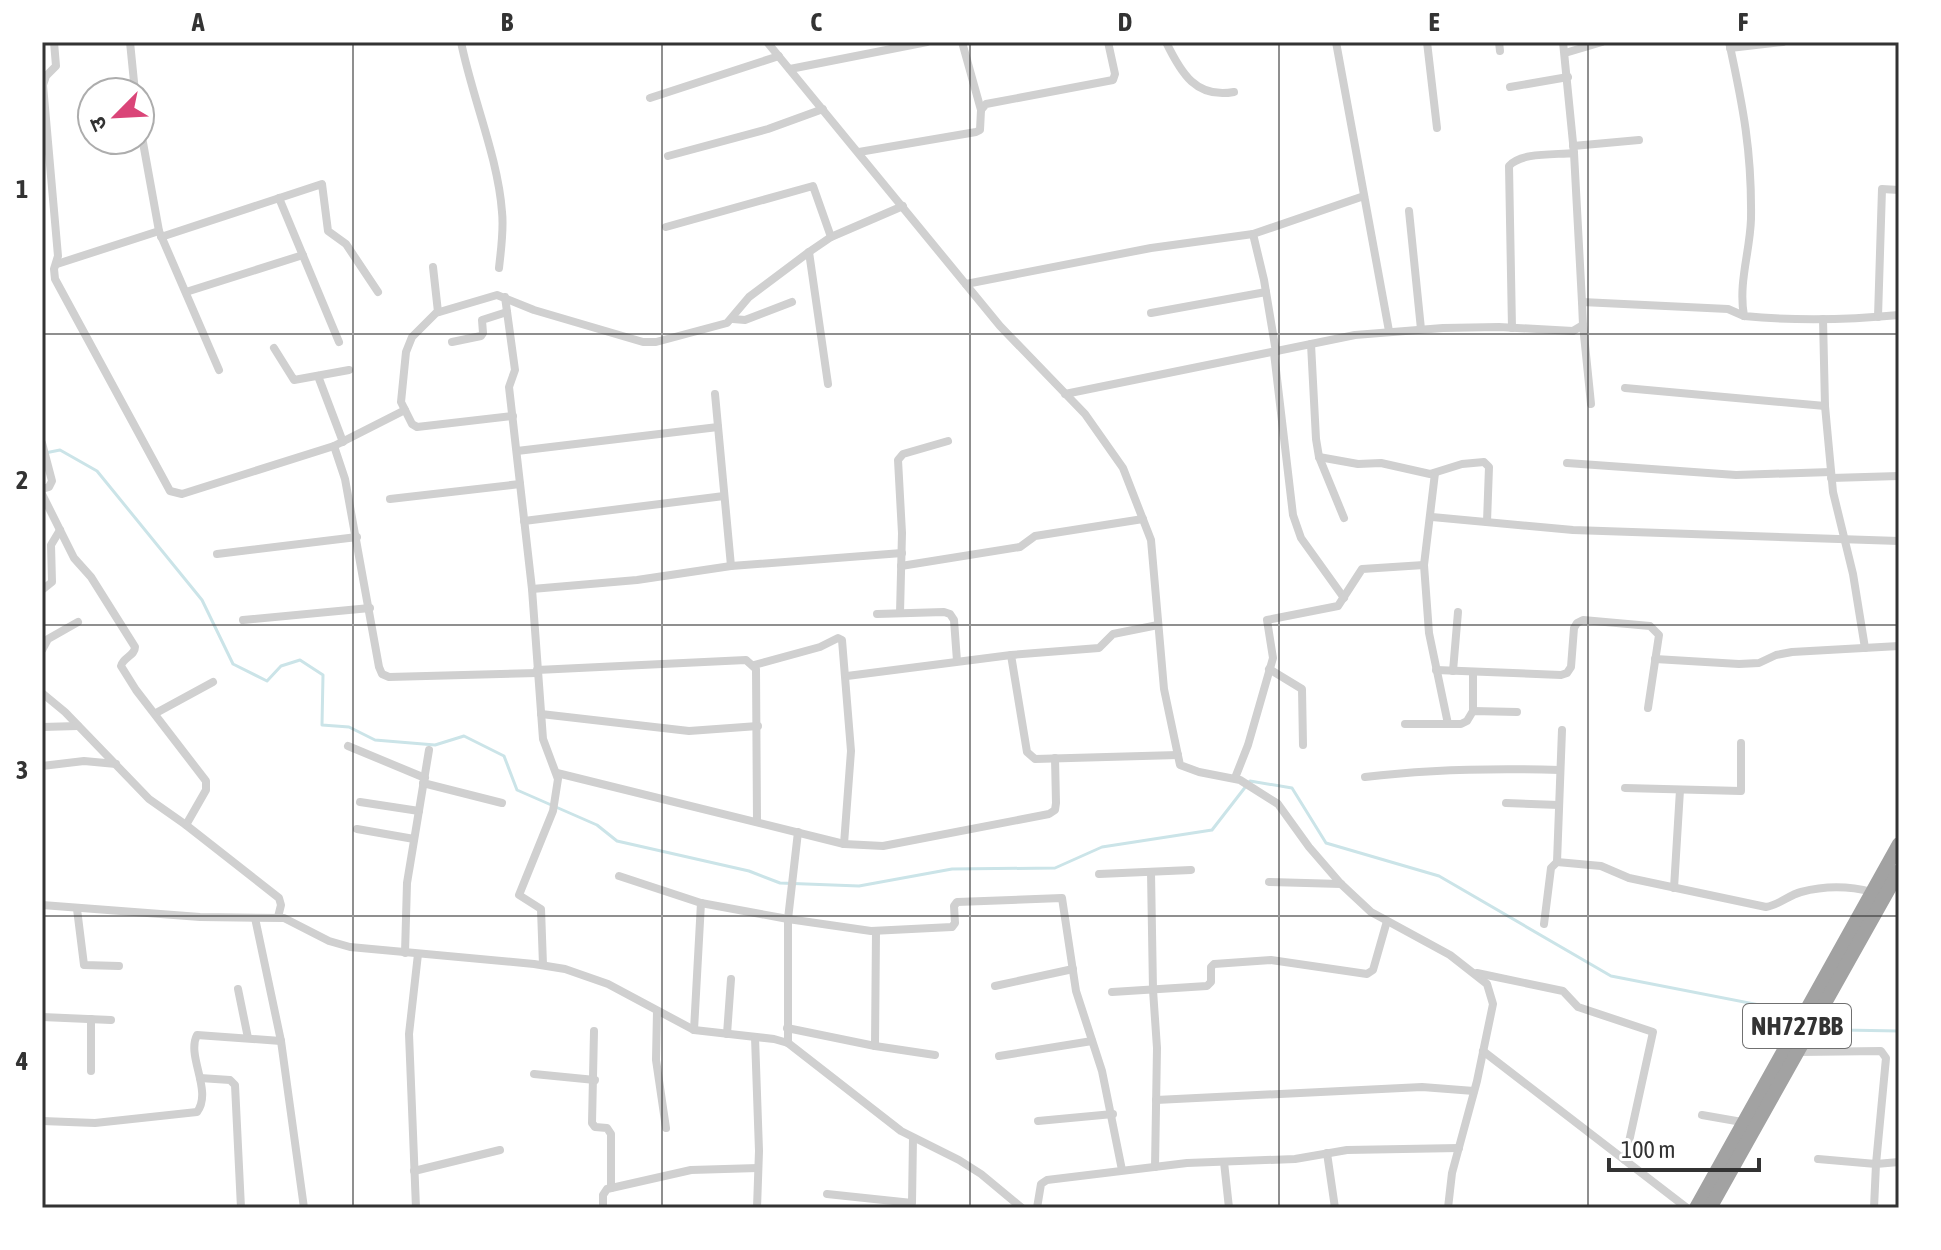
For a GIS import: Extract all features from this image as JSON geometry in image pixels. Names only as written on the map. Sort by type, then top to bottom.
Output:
[{"type":"highway","name":"NH727BB","points":[[1696,1208],[1742,1122],[1799,1052],[1894,876],[1899,844]]},
{"type":"highway","name":"NH727BB","points":[[1710,1208],[1872,892],[1894,876]]},
{"type":"street","points":[[54,42],[56,66],[44,80],[44,123],[57,264],[55,279],[170,491],[182,494],[338,444],[405,410]]},
{"type":"street","points":[[130,42],[133,76]]},
{"type":"street","points":[[461,42],[500,195],[502,233],[499,268]]},
{"type":"street","points":[[767,42],[1000,326],[1085,414],[1123,468],[1151,540],[1164,689],[1180,765],[1237,779],[1278,804],[1309,847],[1371,912],[1450,955],[1487,984],[1493,1004],[1452,1173],[1448,1208]]},
{"type":"street","points":[[790,69],[927,42]]},
{"type":"street","points":[[859,152],[980,130],[981,110],[962,42]]},
{"type":"street","points":[[981,110],[992,102],[1113,80],[1115,74],[1108,42]]},
{"type":"street","points":[[1166,42],[1177,65],[1198,87],[1216,95],[1234,92]]},
{"type":"street","points":[[1336,42],[1389,331]]},
{"type":"street","points":[[1427,42],[1437,128]]},
{"type":"street","points":[[1563,42],[1591,404]]},
{"type":"street","points":[[1565,53],[1602,42]]},
{"type":"street","points":[[1744,316],[1741,298],[1751,223],[1751,165],[1746,117],[1730,45],[1783,42]]},
{"type":"street","points":[[650,98],[779,56]]},
{"type":"street","points":[[1510,87],[1568,77]]},
{"type":"street","points":[[668,156],[768,129],[823,109]]},
{"type":"street","points":[[1512,328],[1509,166],[1512,161],[1639,140]]},
{"type":"street","points":[[146,156],[160,234],[219,370]]},
{"type":"street","points":[[57,264],[322,184],[328,231],[346,244],[378,292]]},
{"type":"street","points":[[666,227],[813,186],[831,237]]},
{"type":"street","points":[[1878,317],[1882,189],[1899,190]]},
{"type":"street","points":[[966,284],[1151,248],[1253,234],[1364,196]]},
{"type":"street","points":[[279,198],[339,342]]},
{"type":"street","points":[[513,416],[417,427],[412,424],[401,398],[407,346],[430,317],[493,296],[505,297],[534,310],[643,342],[656,342],[727,323],[749,297],[831,237],[903,206]]},
{"type":"street","points":[[1409,211],[1421,329]]},
{"type":"street","points":[[1253,234],[1275,352],[1293,515],[1301,538],[1344,598]]},
{"type":"street","points":[[809,252],[828,384]]},
{"type":"street","points":[[186,292],[303,255]]},
{"type":"street","points":[[433,267],[438,312]]},
{"type":"street","points":[[1151,313],[1266,292]]},
{"type":"street","points":[[505,297],[515,370],[509,387],[532,589],[543,739],[557,773],[553,811],[519,895],[541,909],[543,965]]},
{"type":"street","points":[[733,319],[745,320],[792,302]]},
{"type":"street","points":[[1582,302],[1728,309],[1744,316],[1823,319],[1899,315]]},
{"type":"street","points":[[452,342],[481,336],[482,320],[507,312]]},
{"type":"street","points":[[1823,319],[1825,406],[1834,505],[1853,574],[1865,648]]},
{"type":"street","points":[[1065,394],[1355,335],[1421,329],[1573,331],[1583,325]]},
{"type":"street","points":[[1311,344],[1319,457],[1344,518]]},
{"type":"street","points":[[274,348],[294,380],[349,370]]},
{"type":"street","points":[[318,376],[338,444],[379,667],[385,676],[537,672],[746,660],[754,665],[841,638],[847,676],[851,751],[844,844]]},
{"type":"street","points":[[1625,388],[1825,406]]},
{"type":"street","points":[[715,394],[731,566]]},
{"type":"street","points":[[517,451],[718,427]]},
{"type":"street","points":[[900,613],[900,456],[948,441]]},
{"type":"street","points":[[42,443],[52,481],[42,492],[74,558],[91,577],[135,647],[121,666],[207,786],[186,825]]},
{"type":"street","points":[[1319,457],[1353,463],[1381,463],[1424,474],[1462,464],[1487,464],[1487,522]]},
{"type":"street","points":[[1567,463],[1736,475],[1899,476]]},
{"type":"street","points":[[1435,473],[1424,565],[1429,633],[1448,724]]},
{"type":"street","points":[[390,499],[520,484]]},
{"type":"street","points":[[524,521],[724,496]]},
{"type":"street","points":[[1432,517],[1573,530],[1899,541]]},
{"type":"street","points":[[901,566],[1020,547],[1035,536],[1143,519]]},
{"type":"street","points":[[42,590],[52,582],[51,545],[60,530]]},
{"type":"street","points":[[217,554],[357,537]]},
{"type":"street","points":[[532,589],[637,580],[731,566],[902,553]]},
{"type":"street","points":[[1237,779],[1273,654],[1267,620],[1338,606],[1362,569],[1424,565]]},
{"type":"street","points":[[243,620],[370,608]]},
{"type":"street","points":[[1453,671],[1458,612]]},
{"type":"street","points":[[877,614],[950,614],[954,620],[957,661]]},
{"type":"street","points":[[1436,670],[1567,673],[1571,667],[1577,623],[1583,620],[1650,626],[1659,635],[1648,708]]},
{"type":"street","points":[[42,650],[48,639],[78,622]]},
{"type":"street","points":[[847,676],[1011,655],[1099,648],[1113,634],[1158,625]]},
{"type":"street","points":[[1655,659],[1759,663],[1792,652],[1899,646]]},
{"type":"street","points":[[1011,655],[1027,752],[1035,759],[1178,755]]},
{"type":"street","points":[[754,665],[758,726],[757,822]]},
{"type":"street","points":[[1269,669],[1302,689],[1303,745]]},
{"type":"street","points":[[1405,724],[1464,724],[1473,711],[1473,672]]},
{"type":"street","points":[[156,713],[213,682]]},
{"type":"street","points":[[42,693],[149,799],[279,898],[278,917]]},
{"type":"street","points":[[1473,711],[1517,712]]},
{"type":"street","points":[[541,714],[689,731],[758,726]]},
{"type":"street","points":[[42,727],[78,726]]},
{"type":"street","points":[[1544,924],[1551,868],[1557,862],[1562,730]]},
{"type":"street","points":[[1625,788],[1741,791],[1741,743]]},
{"type":"street","points":[[348,746],[424,780],[502,803]]},
{"type":"street","points":[[405,953],[407,883],[429,750]]},
{"type":"street","points":[[557,773],[844,844],[883,846],[1049,814],[1055,810],[1056,803],[1055,758]]},
{"type":"street","points":[[42,766],[90,761],[116,764]]},
{"type":"street","points":[[1365,777],[1430,770],[1560,770]]},
{"type":"street","points":[[1674,888],[1680,790]]},
{"type":"street","points":[[360,802],[419,811]]},
{"type":"street","points":[[1506,803],[1559,805]]},
{"type":"street","points":[[357,829],[414,839]]},
{"type":"street","points":[[788,1043],[788,919],[798,832]]},
{"type":"street","points":[[1557,862],[1601,866],[1629,878],[1766,907],[1802,892],[1850,887],[1872,892]]},
{"type":"street","points":[[1099,874],[1191,870]]},
{"type":"street","points":[[1151,872],[1157,1048],[1155,1167]]},
{"type":"street","points":[[619,876],[701,903],[876,931],[952,927],[957,902],[1059,897],[1064,900],[1082,1012],[1113,1114],[1122,1170]]},
{"type":"street","points":[[1269,882],[1341,884]]},
{"type":"street","points":[[694,1030],[701,903]]},
{"type":"street","points":[[42,905],[278,917],[291,920],[339,944],[543,965],[599,980],[694,1030],[788,1043],[913,1138],[981,1174],[1022,1208]]},
{"type":"street","points":[[77,909],[84,965],[119,966]]},
{"type":"street","points":[[255,918],[281,1041],[304,1208]]},
{"type":"street","points":[[1112,992],[1207,986],[1211,982],[1211,967],[1214,964],[1253,961],[1271,960],[1367,974],[1373,970],[1387,921]]},
{"type":"street","points":[[875,1046],[876,931]]},
{"type":"street","points":[[416,1208],[409,1034],[418,954]]},
{"type":"street","points":[[995,986],[1073,969]]},
{"type":"street","points":[[1472,972],[1563,991],[1578,1007],[1653,1032],[1625,1160]]},
{"type":"street","points":[[727,1034],[731,979]]},
{"type":"street","points":[[238,989],[248,1038]]},
{"type":"street","points":[[657,1011],[656,1060],[666,1128]]},
{"type":"street","points":[[42,1017],[111,1020]]},
{"type":"street","points":[[91,1019],[91,1071]]},
{"type":"street","points":[[787,1028],[935,1055]]},
{"type":"street","points":[[594,1031],[592,1123],[595,1127],[607,1128],[611,1134],[611,1188]]},
{"type":"street","points":[[42,1121],[95,1123],[197,1112],[201,1106],[194,1041],[197,1035],[281,1041]]},
{"type":"street","points":[[755,1037],[757,1208]]},
{"type":"street","points":[[999,1056],[1092,1041]]},
{"type":"street","points":[[1483,1051],[1687,1208]]},
{"type":"street","points":[[1799,1052],[1881,1051],[1885,1054],[1874,1208]]},
{"type":"street","points":[[534,1074],[595,1080]]},
{"type":"street","points":[[200,1078],[230,1080],[235,1085],[241,1208]]},
{"type":"street","points":[[1156,1100],[1422,1087],[1474,1091]]},
{"type":"street","points":[[1038,1121],[1113,1114]]},
{"type":"street","points":[[1702,1115],[1742,1122]]},
{"type":"street","points":[[827,1194],[866,1203],[912,1203],[913,1138]]},
{"type":"street","points":[[1037,1208],[1043,1181],[1155,1167],[1295,1159],[1347,1150],[1459,1148]]},
{"type":"street","points":[[414,1171],[500,1150]]},
{"type":"street","points":[[1327,1153],[1335,1208]]},
{"type":"street","points":[[1818,1159],[1876,1164],[1899,1162]]},
{"type":"street","points":[[1224,1162],[1229,1208]]},
{"type":"street","points":[[603,1208],[604,1191],[611,1188],[691,1170],[758,1168]]},
{"type":"waterway","points":[[45,453],[60,450],[97,471],[202,600],[233,664],[267,681],[281,666],[300,660],[323,675],[322,725],[349,727],[375,740],[435,745],[464,736],[504,756],[517,790],[597,825],[617,841],[749,871],[780,883],[859,886],[952,869],[1055,868],[1102,847],[1212,830],[1250,781],[1292,788],[1326,843],[1439,876],[1611,976],[1799,1011]]},
{"type":"waterway","points":[[1826,1021],[1842,1030],[1899,1031]]}]
